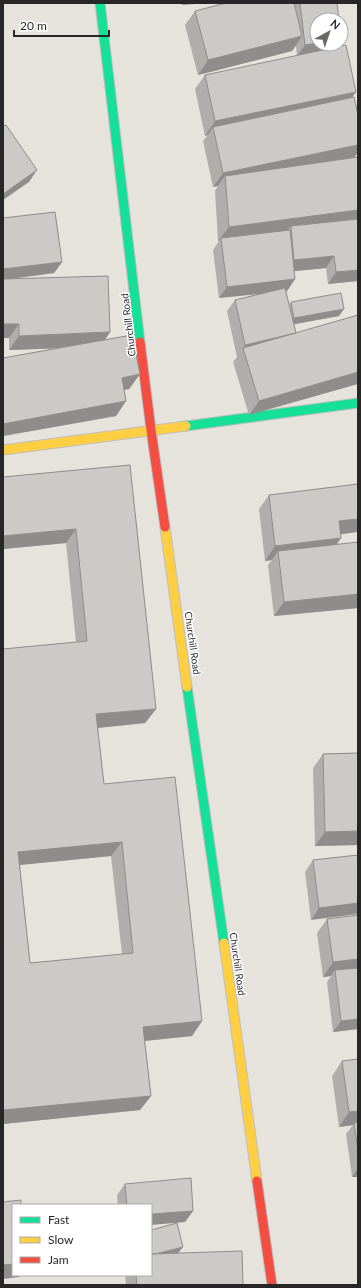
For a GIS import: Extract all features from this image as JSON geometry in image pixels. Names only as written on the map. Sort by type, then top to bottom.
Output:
[{"type":"street","name":"Churchill Road","points":[[100,3],[152,430],[272,1285]]},
{"type":"street","points":[[3,450],[358,403]]},
{"type":"building","points":[[226,3],[294,3],[302,36],[208,60],[195,11]]},
{"type":"building","points":[[300,3],[337,3],[338,12],[309,12],[309,44],[305,45]]},
{"type":"building","points":[[313,52],[347,52],[356,92],[215,121],[205,75]]},
{"type":"building","points":[[354,97],[358,115],[358,145],[223,173],[213,127]]},
{"type":"building","points":[[6,125],[37,170],[3,194],[3,126]]},
{"type":"building","points":[[358,157],[358,210],[229,227],[225,176]]},
{"type":"building","points":[[55,212],[62,262],[3,269],[3,218]]},
{"type":"building","points":[[358,219],[358,270],[336,272],[334,256],[294,260],[291,226]]},
{"type":"building","points":[[290,230],[295,279],[227,287],[221,238]]},
{"type":"building","points":[[108,276],[110,332],[19,336],[19,324],[3,324],[3,279]]},
{"type":"building","points":[[285,288],[296,333],[245,345],[235,300]]},
{"type":"building","points":[[341,293],[344,309],[294,318],[291,302]]},
{"type":"building","points":[[358,315],[358,372],[259,401],[243,348]]},
{"type":"building","points":[[132,335],[140,374],[122,378],[126,401],[3,424],[3,358]]},
{"type":"building","points":[[130,465],[156,709],[96,714],[104,784],[175,777],[202,1021],[143,1027],[151,1096],[3,1110],[3,649],[87,641],[76,529],[3,536],[3,477]],"holes":[[[122,842],[133,953],[30,963],[18,852]]]},
{"type":"building","points":[[358,484],[358,519],[339,521],[341,538],[275,546],[269,495]]},
{"type":"building","points":[[358,542],[358,594],[284,602],[278,551]]},
{"type":"building","points":[[358,753],[358,831],[325,832],[323,754]]},
{"type":"building","points":[[358,855],[358,903],[319,908],[313,860]]},
{"type":"building","points":[[358,915],[358,959],[333,962],[327,919]]},
{"type":"building","points":[[358,968],[358,1019],[341,1021],[335,970]]},
{"type":"building","points":[[358,1059],[358,1111],[349,1112],[342,1061]]},
{"type":"building","points":[[358,1122],[358,1151],[354,1123]]},
{"type":"building","points":[[191,1178],[193,1211],[152,1214],[152,1204],[127,1204],[125,1184]]},
{"type":"building","points":[[21,1200],[21,1204],[12,1204],[12,1264],[3,1265],[3,1202]]},
{"type":"building","points":[[177,1223],[183,1247],[152,1254],[152,1230]]},
{"type":"building","points":[[242,1251],[243,1285],[137,1285],[136,1276],[152,1276],[152,1254]]},
{"type":"traffic: fast","points":[[100,3],[140,342]]},
{"type":"traffic: fast","points":[[186,426],[358,403]]},
{"type":"traffic: fast","points":[[187,687],[224,943]]},
{"type":"traffic: slow","points":[[3,450],[186,426]]},
{"type":"traffic: slow","points":[[165,527],[187,687]]},
{"type":"traffic: slow","points":[[224,943],[257,1181]]},
{"type":"traffic: jam","points":[[140,342],[165,527]]},
{"type":"traffic: jam","points":[[257,1181],[272,1285]]}]
